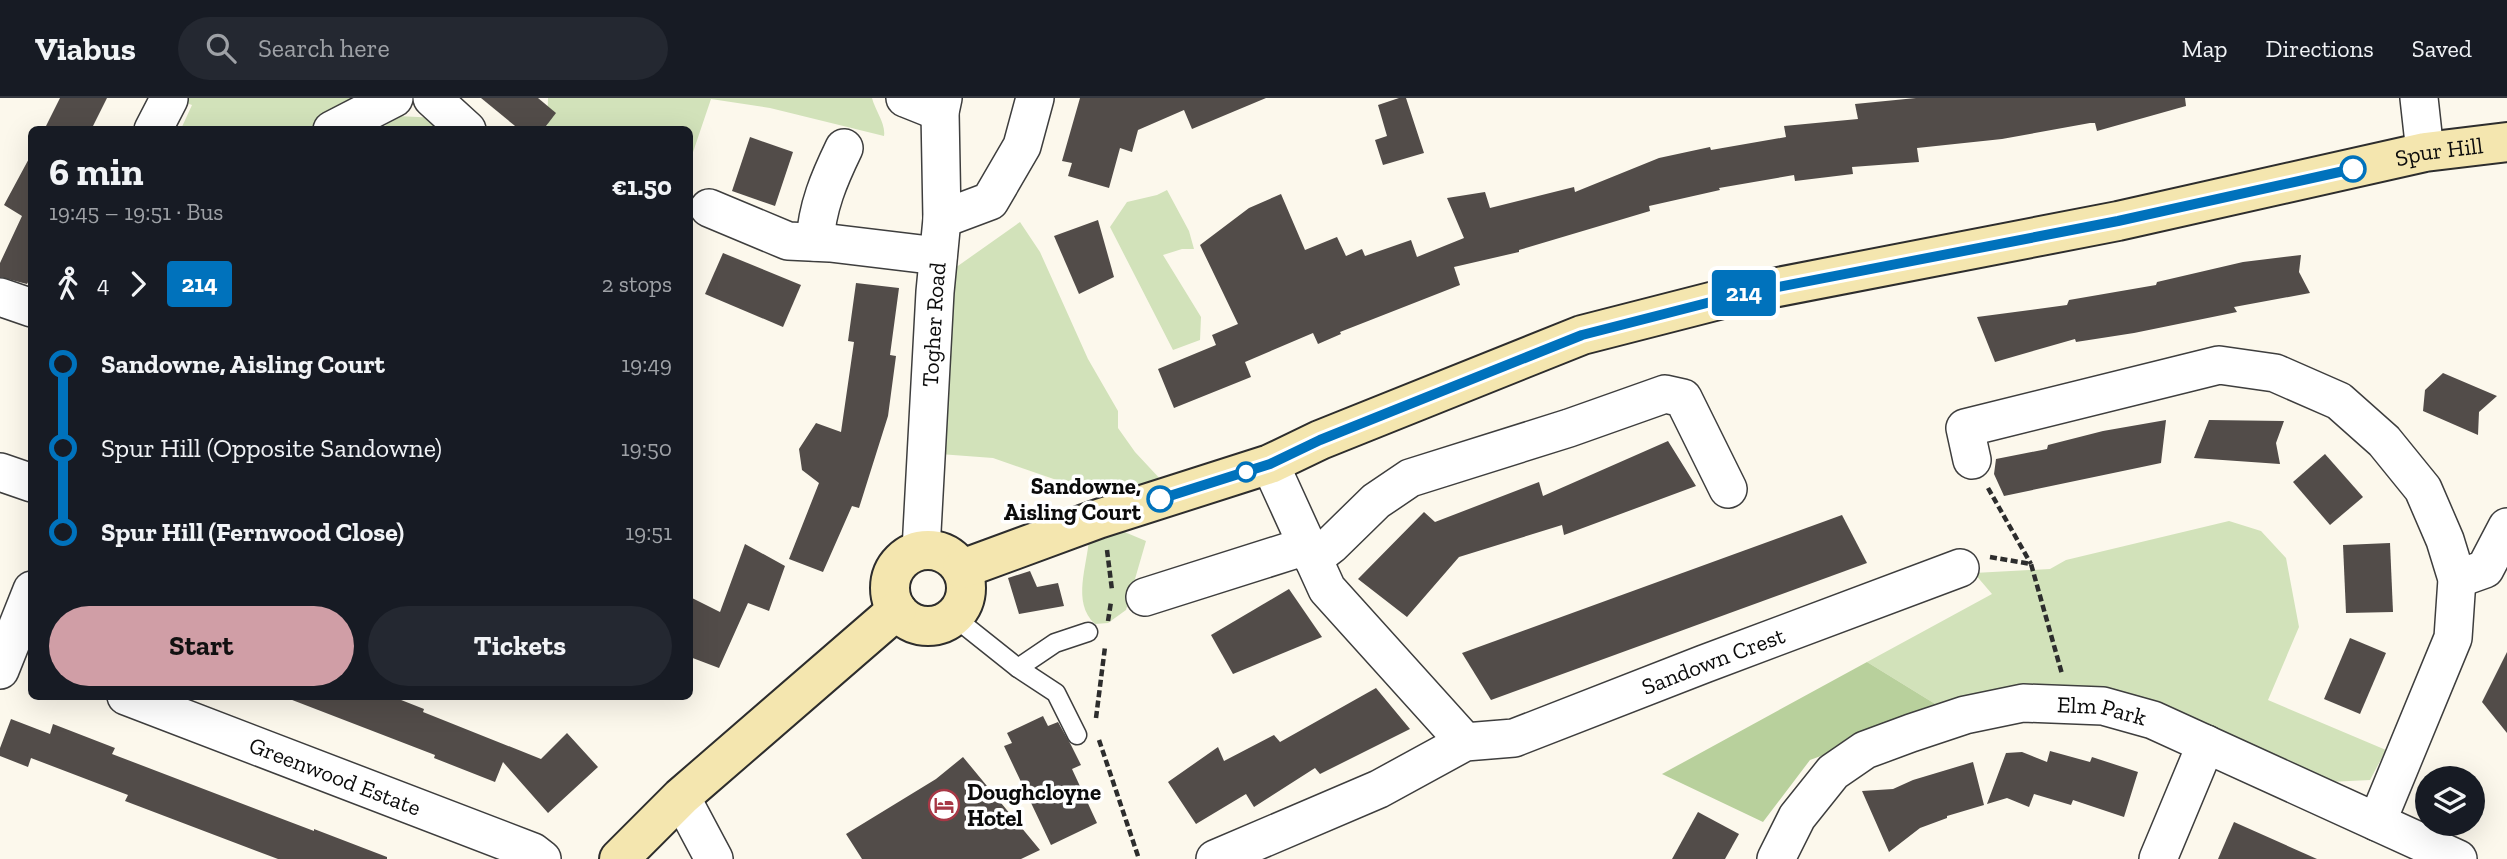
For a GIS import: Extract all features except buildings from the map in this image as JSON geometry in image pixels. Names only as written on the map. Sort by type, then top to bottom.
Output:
[{"type":"street","points":[[341,126],[394,98]]},
{"type":"street","points":[[432,98],[463,126]]},
{"type":"street","points":[[905,98],[942,105]]},
{"type":"street","points":[[942,219],[990,201],[1022,146],[1035,98]]},
{"type":"street","points":[[2419,98],[2426,152]]},
{"type":"street","points":[[155,126],[169,99]]},
{"type":"street","name":"Togher Road","points":[[922,550],[942,219],[942,105]]},
{"type":"street","name":"Spur Hill","points":[[962,569],[1098,519],[1270,464],[1320,440],[1582,335],[1742,294],[2118,221],[2426,152],[2507,142]]},
{"type":"street","points":[[815,242],[816,219],[824,191],[844,148]]},
{"type":"street","points":[[709,208],[788,241],[938,256]]},
{"type":"street","points":[[0,297],[28,308]]},
{"type":"street","points":[[1972,460],[1965,428],[2219,365],[2275,373],[2339,401],[2384,441],[2423,489],[2445,540],[2457,579],[2454,638],[2377,822]]},
{"type":"street","points":[[1145,597],[1331,545],[1376,501],[1410,478],[1569,428],[1665,394],[1684,398],[1728,489]]},
{"type":"street","points":[[1270,464],[1327,589],[1465,742]]},
{"type":"street","points":[[0,472],[28,482]]},
{"type":"street","points":[[2457,579],[2485,569],[2507,527]]},
{"type":"street","points":[[922,550],[945,553],[955,560],[962,569],[966,582],[967,595],[962,607],[954,617],[931,627],[906,619],[891,598],[890,586],[899,563],[909,554],[922,550]]},
{"type":"street","name":"Sandown Crest","points":[[1214,859],[1379,789],[1465,742],[1514,738],[1960,568]]},
{"type":"street","points":[[13,661],[28,605]]},
{"type":"street","points":[[619,859],[681,797],[897,610]]},
{"type":"street","name":"Greenwood Estate","points":[[136,700],[533,852],[542,859]]},
{"type":"street","name":"Elm Park","points":[[1776,859],[1797,817],[1833,772],[1865,750],[1977,713],[2023,703],[2103,706],[2153,719],[2458,859]]},
{"type":"street","points":[[2158,859],[2206,744]]},
{"type":"street","points":[[681,797],[714,859]]},
{"type":"lane","points":[[954,617],[1018,668],[1056,693],[1077,735]]},
{"type":"lane","points":[[1018,668],[1055,643],[1088,632]]},
{"type":"path","points":[[1972,460],[2031,565],[2071,704]]},
{"type":"path","points":[[1098,519],[1107,547],[1112,592],[1108,623]]},
{"type":"path","points":[[1960,568],[1968,553],[2031,565]]},
{"type":"path","points":[[1106,636],[1095,727],[1139,859]]},
{"type":"green space","points":[[172,98],[364,98],[318,126],[182,126],[192,105]]},
{"type":"green space","points":[[548,98],[872,98],[882,122],[884,136],[770,108],[711,99],[693,152],[693,126],[547,126]]},
{"type":"green space","points":[[397,116],[439,118],[448,126],[385,126]]},
{"type":"green space","points":[[1167,190],[1189,231],[1194,249],[1182,249],[1163,255],[1201,317],[1200,340],[1173,350],[1110,227],[1127,202]]},
{"type":"green space","points":[[1020,222],[1040,252],[1088,359],[1118,411],[1118,428],[1135,452],[1162,481],[1100,495],[993,458],[926,453],[955,268]]},
{"type":"green space","points":[[2229,521],[2261,531],[2286,558],[2299,627],[2268,700],[2386,750],[2370,780],[2329,782],[2132,694],[2039,684],[1945,710],[1867,662],[1992,594],[1974,573],[2050,569],[2066,560]]},
{"type":"green space","points":[[1115,528],[1146,541],[1126,610],[1108,623],[1095,624],[1088,615],[1082,594],[1089,537]]},
{"type":"green space","points":[[1867,662],[1945,710],[1810,760],[1763,822],[1662,774]]},
{"type":"bus line","name":"214","points":[[1160,499],[1270,464],[1320,440],[1582,335],[1742,294],[2118,221],[2353,169]]},
{"type":"place","name":"Sandowne, Aisling Court","points":[[1160,499]]},
{"type":"place","name":"Doughcloyne Hotel","points":[[944,805]]}]
